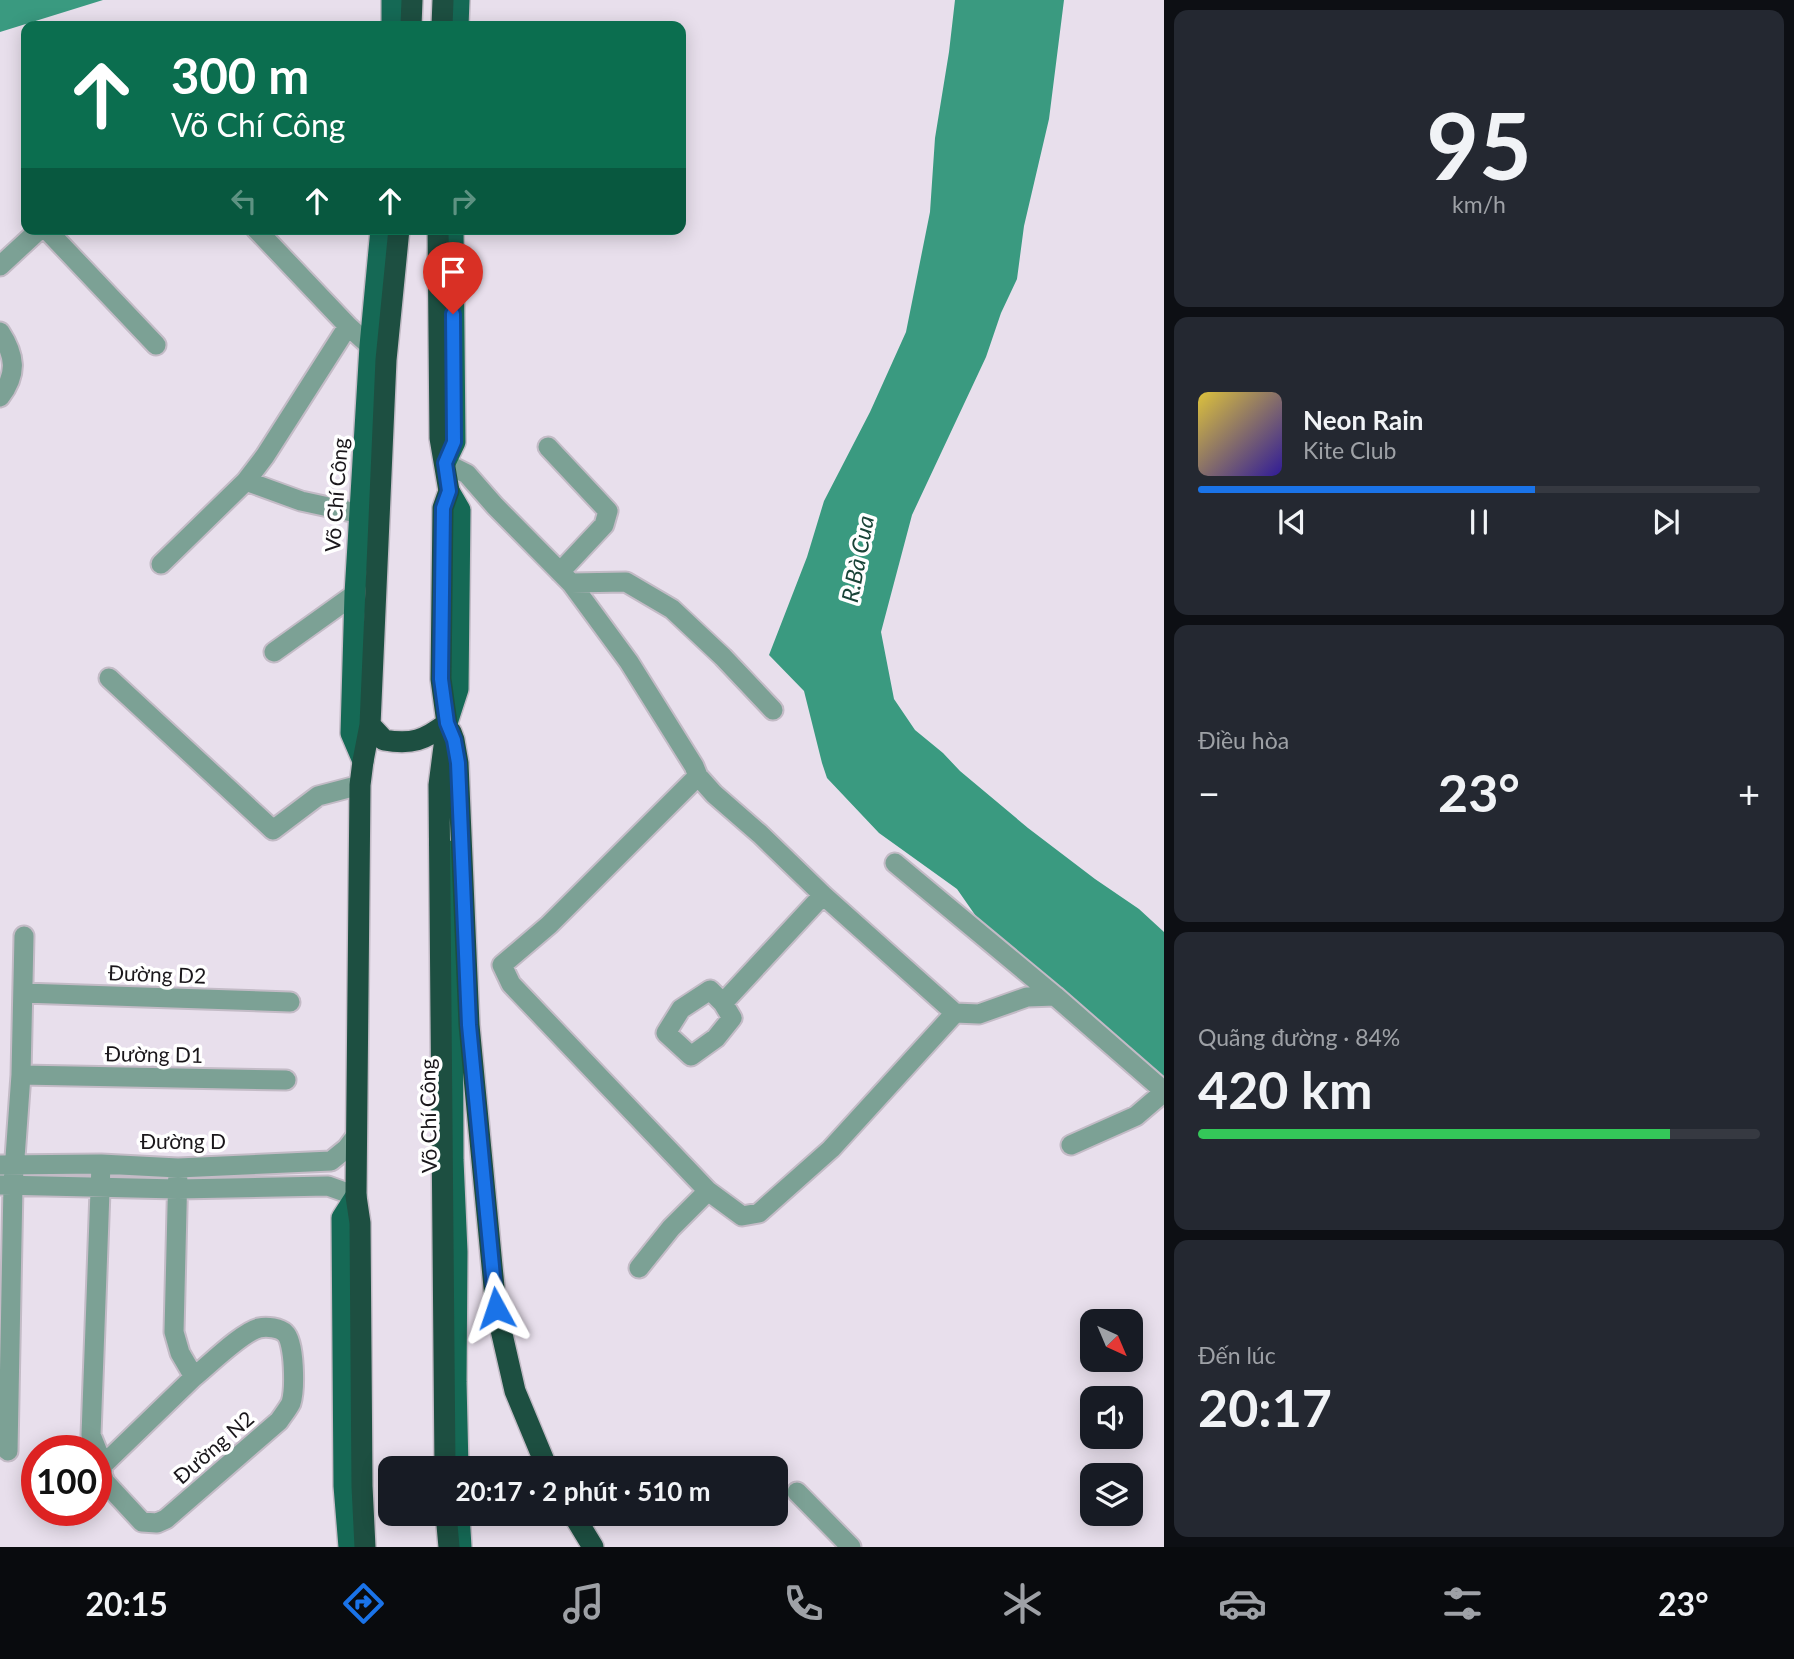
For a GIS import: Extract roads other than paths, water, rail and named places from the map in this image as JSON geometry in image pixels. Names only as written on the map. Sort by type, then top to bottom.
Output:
[{"type":"highway","points":[[442,21],[443,0]]},
{"type":"highway","name":"Võ Chí Công","points":[[365,1547],[353,1486],[360,1223],[356,1196],[356,1136],[360,785],[370,725],[365,594],[378,353],[398,235]]},
{"type":"highway","name":"Võ Chí Công","points":[[438,235],[440,438],[449,491],[443,508],[441,679],[447,723],[439,785],[445,1456]]},
{"type":"highway","points":[[370,725],[384,740],[408,742],[422,740],[447,723],[454,740],[458,763],[469,1025],[496,1308],[515,1391],[542,1456]]},
{"type":"highway","points":[[363,761],[378,754],[407,751],[429,754],[442,765]]},
{"type":"highway","points":[[447,1526],[449,1547]]},
{"type":"highway","points":[[580,1526],[593,1547]]},
{"type":"main road","points":[[458,21],[459,0]]},
{"type":"main road","name":"Võ Chí Công","points":[[378,353],[381,235]]},
{"type":"main road","name":"Võ Chí Công","points":[[445,463],[454,442],[453,235]]},
{"type":"main road","name":"Võ Chí Công","points":[[363,761],[351,733],[365,594]]},
{"type":"main road","name":"Võ Chí Công","points":[[442,765],[448,773],[451,789],[458,1456]]},
{"type":"main road","name":"Võ Chí Công","points":[[349,1547],[353,1486]]},
{"type":"main road","points":[[460,1526],[461,1547]]},
{"type":"street","points":[[0,266],[34,235]]},
{"type":"street","points":[[52,235],[156,345]]},
{"type":"street","points":[[262,235],[348,326],[378,353]]},
{"type":"street","points":[[161,564],[246,481],[265,456],[348,326]]},
{"type":"street","points":[[0,332],[12,359],[13,372],[0,397]]},
{"type":"street","points":[[548,447],[608,510],[604,525],[566,578]]},
{"type":"street","points":[[445,463],[467,474],[566,578],[629,662],[698,776],[714,794],[955,1013],[979,1014],[1027,997],[1055,996]]},
{"type":"street","points":[[246,481],[302,500],[370,516]]},
{"type":"street","points":[[566,578],[626,582],[672,609],[723,657],[773,710]]},
{"type":"street","points":[[274,652],[365,594]]},
{"type":"street","points":[[109,678],[273,830],[318,796],[360,785]]},
{"type":"street","points":[[698,776],[549,925],[502,965],[511,984],[708,1191],[742,1216],[760,1213],[831,1149],[955,1013]]},
{"type":"street","points":[[895,863],[1164,1091],[1136,1116],[1071,1145]]},
{"type":"street","points":[[723,1003],[823,895]]},
{"type":"street","points":[[8,1451],[7,1175],[21,1075],[24,936]]},
{"type":"street","name":"Đường D2","points":[[23,993],[290,1002]]},
{"type":"street","name":"Đường D1","points":[[21,1075],[286,1080]]},
{"type":"street","name":"Đường D","points":[[7,1175],[102,1164],[178,1168],[331,1161],[347,1148],[356,1136]]},
{"type":"street","name":"Đường N2","points":[[91,1435],[102,1164]]},
{"type":"street","points":[[112,1456],[194,1377],[180,1353],[174,1332],[178,1168]]},
{"type":"street","points":[[7,1175],[101,1187],[178,1189],[328,1186],[356,1196]]},
{"type":"street","points":[[639,1268],[671,1228],[708,1191]]},
{"type":"street","name":"Đường N2","points":[[112,1490],[142,1522],[157,1523],[166,1519],[279,1421],[290,1406],[293,1393],[291,1342],[285,1332],[258,1328],[241,1338],[194,1377]]},
{"type":"street","points":[[797,1492],[851,1547]]},
{"type":"water","points":[[0,0],[103,0],[35,21],[21,21],[21,25],[0,32]]},
{"type":"water","name":"R.Bà Cua","points":[[955,0],[1064,0],[1049,119],[1024,226],[1017,279],[1001,313],[986,357],[912,515],[881,632],[894,699],[915,730],[1028,828],[1139,909],[1164,932],[1164,1081],[980,922],[957,889],[879,833],[827,778],[804,691],[769,655],[807,557],[824,501],[870,412],[906,332],[930,212],[935,138]]}]
